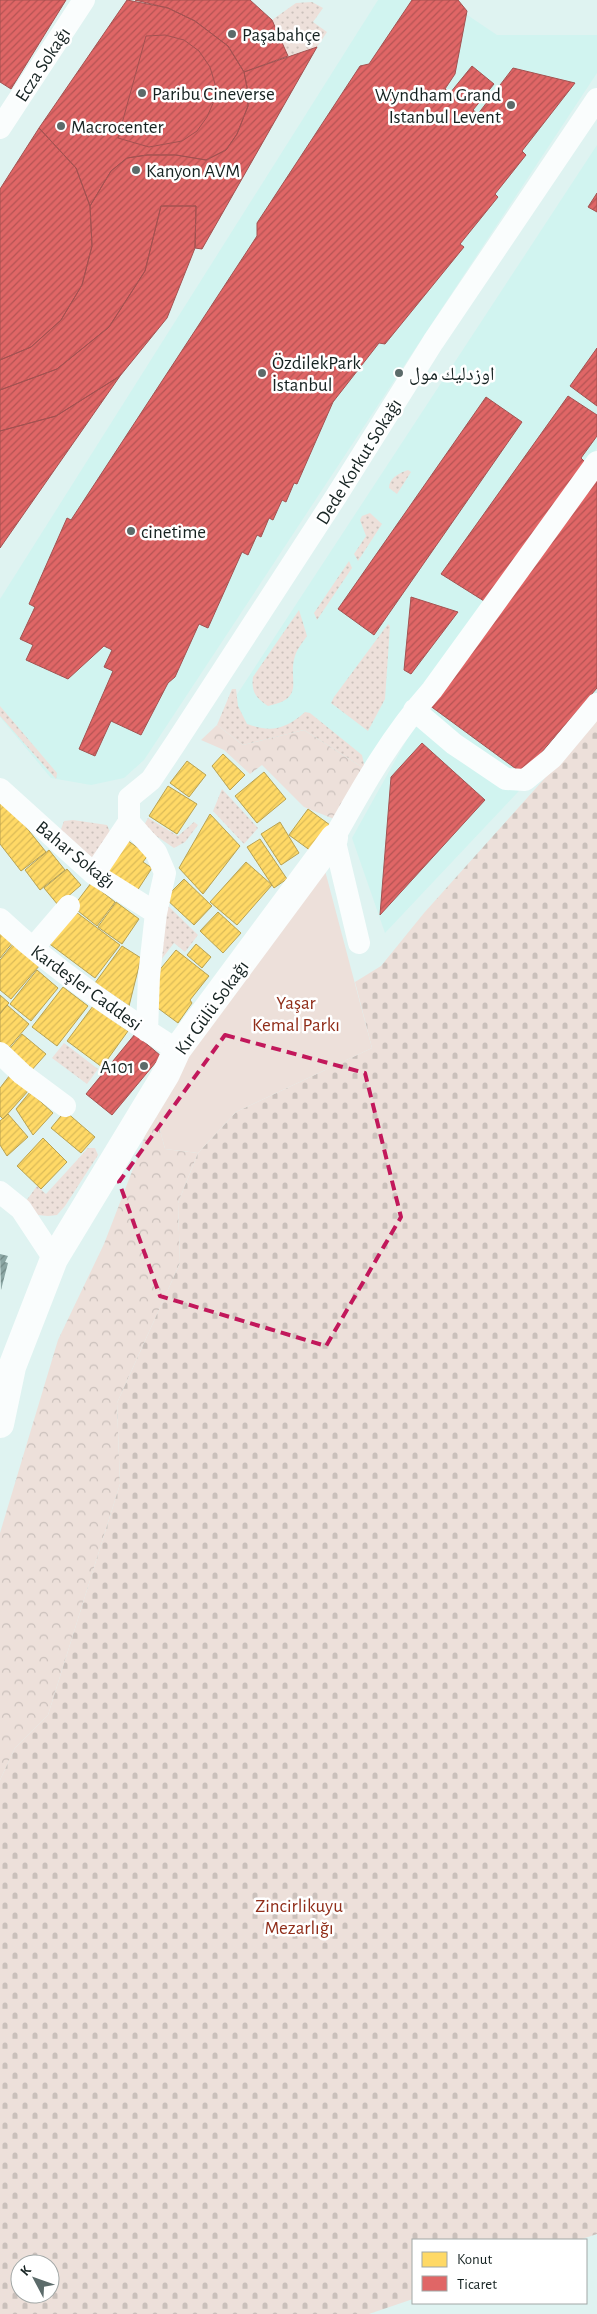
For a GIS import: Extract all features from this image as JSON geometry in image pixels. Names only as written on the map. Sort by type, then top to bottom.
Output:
[{"type":"main road","name":"Kır Gülü Sokağı","points":[[0,1424],[6,1366],[54,1259],[166,1074],[177,1050],[334,838]]},
{"type":"street","name":"Ecza Sokağı","points":[[3,116],[84,0]]},
{"type":"street","name":"Dede Korkut Sokağı","points":[[129,822],[129,798],[151,780],[170,752],[337,495],[433,342],[597,99]]},
{"type":"street","points":[[359,943],[334,838],[382,754],[414,710],[432,690],[597,462]]},
{"type":"street","points":[[414,710],[454,744],[506,779],[525,780],[552,758],[597,704]]},
{"type":"street","name":"Bahar Sokağı","points":[[0,789],[94,874],[156,913]]},
{"type":"street","points":[[94,874],[129,822],[156,852],[165,873],[156,913],[149,976],[147,1031]]},
{"type":"street","points":[[33,948],[69,906]]},
{"type":"street","name":"Kardeşler Caddesi","points":[[0,919],[33,948],[147,1031],[177,1050]]},
{"type":"street","points":[[0,1053],[22,1074],[65,1106]]},
{"type":"street","points":[[0,1192],[22,1209],[54,1259]]},
{"type":"highlighted area","points":[[225,1035],[365,1073],[401,1217],[326,1346],[160,1296],[119,1182]]},
{"type":"shaded area","name":"ÖzdilekPark İstanbul","points":[[378,0],[445,0],[497,35],[597,35],[597,73],[144,760],[124,778],[91,785],[51,778],[0,717],[0,599]]},
{"type":"shaded area","points":[[597,145],[597,448],[365,769],[243,745],[217,725]]},
{"type":"shaded area","points":[[597,465],[597,695],[518,792],[385,933],[352,838],[430,698]]},
{"type":"green space","points":[[312,2],[323,8],[313,22],[327,32],[317,47],[288,56],[272,20],[296,3]]},
{"type":"green space","points":[[408,470],[411,472],[397,494],[389,488],[389,484],[398,474]]},
{"type":"green space","points":[[370,513],[382,524],[358,561],[354,554],[366,536],[360,520],[362,516]]},
{"type":"green space","points":[[349,561],[352,568],[317,620],[314,613]]},
{"type":"green space","points":[[299,610],[307,636],[295,656],[292,693],[280,703],[268,706],[255,694],[253,677]]},
{"type":"green space","points":[[388,624],[390,626],[385,699],[368,731],[331,703]]},
{"type":"green space","points":[[232,689],[236,689],[238,706],[247,724],[271,729],[278,728],[285,726],[305,712],[310,713],[362,755],[365,769],[304,730],[243,745],[217,725]]},
{"type":"green space","points":[[0,706],[57,773],[56,779],[0,716]]},
{"type":"green space","name":"Zincirlikuyu Mezarlığı","points":[[597,720],[597,2234],[582,2239],[412,2239],[412,2299],[369,2314],[0,2314],[0,1780],[15,1748],[48,1715],[120,1484],[117,1403],[180,1263],[178,1203],[198,1153],[236,1112],[372,1048],[355,982],[381,966],[424,913]]},
{"type":"green space","points":[[217,725],[243,745],[304,730],[365,769],[334,819],[304,807],[262,765],[250,774],[224,750],[201,740]]},
{"type":"green space","points":[[222,789],[258,828],[244,844],[213,811]]},
{"type":"green space","points":[[148,818],[178,836],[194,822],[198,825],[185,842],[174,848],[143,827]]},
{"type":"green space","points":[[73,820],[107,825],[111,834],[92,864],[60,832],[64,821]]},
{"type":"green space","name":"Yaşar Kemal Parkı","points":[[323,863],[372,1048],[236,1112],[198,1153],[165,1149],[154,1107]]},
{"type":"green space","points":[[164,902],[198,935],[185,952],[174,943],[157,965]]},
{"type":"green space","points":[[64,1043],[98,1069],[87,1084],[52,1058]]},
{"type":"green space","points":[[154,1107],[165,1149],[198,1153],[178,1203],[180,1263],[117,1403],[120,1484],[48,1715],[15,1748],[0,1780],[0,1533],[58,1340],[104,1244],[141,1148]]},
{"type":"green space","points":[[88,1148],[95,1148],[98,1155],[65,1206],[57,1215],[38,1215],[26,1201],[37,1186],[46,1194]]},
{"type":"building: Konut","points":[[223,754],[245,775],[230,790],[212,766]]},
{"type":"building: Konut","points":[[187,761],[206,775],[189,797],[170,783]]},
{"type":"building: Konut","points":[[264,772],[286,799],[257,823],[235,796]]},
{"type":"building: Konut","points":[[168,786],[197,804],[177,834],[149,816]]},
{"type":"building: Konut","points":[[0,798],[9,806],[46,852],[21,871],[0,844]]},
{"type":"building: Konut","points":[[308,809],[330,825],[311,851],[289,835]]},
{"type":"building: Konut","points":[[210,814],[240,846],[203,894],[179,868]]},
{"type":"building: Konut","points":[[280,822],[299,853],[281,865],[261,834]]},
{"type":"building: Konut","points":[[124,838],[148,855],[143,862],[152,868],[137,891],[103,869]]},
{"type":"building: Konut","points":[[260,839],[287,879],[274,888],[247,847]]},
{"type":"building: Konut","points":[[49,850],[65,870],[40,890],[25,870]]},
{"type":"building: Konut","points":[[246,862],[272,885],[237,925],[210,902]]},
{"type":"building: Konut","points":[[67,869],[81,885],[58,905],[44,888]]},
{"type":"building: Konut","points":[[184,879],[212,906],[194,925],[165,898]]},
{"type":"building: Konut","points":[[91,883],[115,902],[97,926],[73,907]]},
{"type":"building: Konut","points":[[116,902],[139,919],[122,944],[98,927]]},
{"type":"building: Konut","points":[[72,909],[120,945],[95,978],[47,942]]},
{"type":"building: Konut","points":[[218,912],[241,933],[223,953],[200,931]]},
{"type":"building: Konut","points":[[0,929],[13,942],[0,958]]},
{"type":"building: Konut","points":[[14,943],[40,965],[11,999],[0,990],[0,960]]},
{"type":"building: Konut","points":[[196,944],[211,957],[202,968],[187,955]]},
{"type":"building: Konut","points":[[122,946],[141,958],[129,1006],[95,983]]},
{"type":"building: Konut","points":[[176,950],[209,976],[190,1000],[192,1003],[178,1023],[155,1006],[153,978]]},
{"type":"building: Konut","points":[[37,970],[58,988],[31,1021],[10,1004]]},
{"type":"building: Konut","points":[[63,987],[88,1006],[57,1046],[32,1027]]},
{"type":"building: Konut","points":[[0,995],[9,1003],[0,1013]]},
{"type":"building: Konut","points":[[7,1005],[29,1024],[7,1050],[0,1044],[0,1014]]},
{"type":"building: Konut","points":[[93,1006],[128,1031],[102,1067],[67,1041]]},
{"type":"building: Konut","points":[[22,1034],[46,1054],[30,1072],[7,1052]]},
{"type":"building: Konut","points":[[10,1075],[29,1090],[3,1119],[0,1116],[0,1088]]},
{"type":"building: Konut","points":[[30,1092],[53,1113],[33,1135],[16,1109]]},
{"type":"building: Konut","points":[[65,1111],[95,1137],[81,1153],[51,1128]]},
{"type":"building: Konut","points":[[8,1114],[28,1137],[7,1156],[0,1145],[0,1121]]},
{"type":"building: Konut","points":[[43,1138],[67,1162],[41,1189],[17,1166]]},
{"type":"building: Ticaret","points":[[0,0],[66,0],[11,89],[0,82]]},
{"type":"building: Ticaret","points":[[127,0],[168,8],[195,21],[228,46],[244,72],[248,106],[237,134],[226,150],[206,160],[176,155],[147,155],[127,158],[111,171],[90,206],[76,168],[39,128]]},
{"type":"building: Ticaret","points":[[135,0],[250,0],[272,20],[288,56],[244,72],[228,46],[195,21],[168,8]]},
{"type":"building: Ticaret","name":"ÖzdilekPark İstanbul","points":[[412,0],[458,0],[467,11],[455,74],[445,89],[450,93],[472,66],[494,84],[473,110],[478,114],[513,68],[575,83],[522,151],[526,155],[495,194],[498,197],[460,244],[464,247],[385,344],[379,343],[333,402],[297,484],[294,483],[286,502],[282,500],[273,520],[269,518],[261,537],[257,535],[248,555],[242,552],[208,628],[199,624],[175,677],[168,683],[141,735],[111,721],[95,756],[79,749],[113,671],[104,667],[112,650],[104,646],[68,679],[26,660],[33,645],[20,639],[35,607],[29,604],[67,518],[71,520],[257,236],[257,223],[360,66],[369,64]]},
{"type":"building: Ticaret","points":[[165,35],[184,40],[199,51],[210,67],[215,84],[214,101],[207,117],[197,131],[182,141],[149,147],[118,138],[146,36]]},
{"type":"building: Ticaret","points":[[317,47],[202,249],[195,248],[196,206],[161,206],[145,271],[109,327],[57,369],[0,390],[0,360],[31,347],[61,320],[82,285],[92,246],[90,206],[111,171],[127,158],[147,155],[176,155],[206,160],[226,150],[237,134],[248,106],[244,72]]},
{"type":"building: Ticaret","points":[[39,128],[76,168],[90,206],[92,246],[82,285],[61,320],[31,347],[0,360],[0,189]]},
{"type":"building: Ticaret","points":[[597,193],[597,212],[588,207]]},
{"type":"building: Ticaret","points":[[161,206],[196,206],[195,248],[167,318],[120,376],[56,416],[0,431],[0,390],[57,369],[109,327],[145,271]]},
{"type":"building: Ticaret","points":[[597,348],[597,406],[570,386]]},
{"type":"building: Ticaret","points":[[120,376],[0,548],[0,431],[56,416]]},
{"type":"building: Ticaret","points":[[568,396],[597,415],[597,436],[581,458],[586,463],[484,601],[441,574]]},
{"type":"building: Ticaret","points":[[486,397],[522,422],[374,635],[338,609]]},
{"type":"building: Ticaret","points":[[597,468],[597,688],[523,774],[429,705]]},
{"type":"building: Ticaret","points":[[411,597],[458,612],[411,674],[404,670]]},
{"type":"building: Ticaret","points":[[422,743],[485,800],[380,915],[391,777]]},
{"type":"building: Ticaret","points":[[135,1034],[161,1056],[112,1115],[86,1094]]},
{"type":"building: Diğer","points":[[0,1254],[8,1256],[5,1262],[8,1263],[1,1290]]},
{"type":"place","name":"Paşabahçe","points":[[232,34]]},
{"type":"place","name":"Paribu Cineverse","points":[[142,93]]},
{"type":"place","name":"Wyndham Grand Istanbul Levent","points":[[511,105]]},
{"type":"place","name":"Macrocenter","points":[[61,126]]},
{"type":"place","name":"Kanyon AVM","points":[[136,170]]},
{"type":"place","name":"ÖzdilekPark İstanbul","points":[[262,373]]},
{"type":"place","name":"اوزدليك مول","points":[[399,373]]},
{"type":"place","name":"cinetime","points":[[131,531]]},
{"type":"place","name":"A101","points":[[144,1066]]}]
